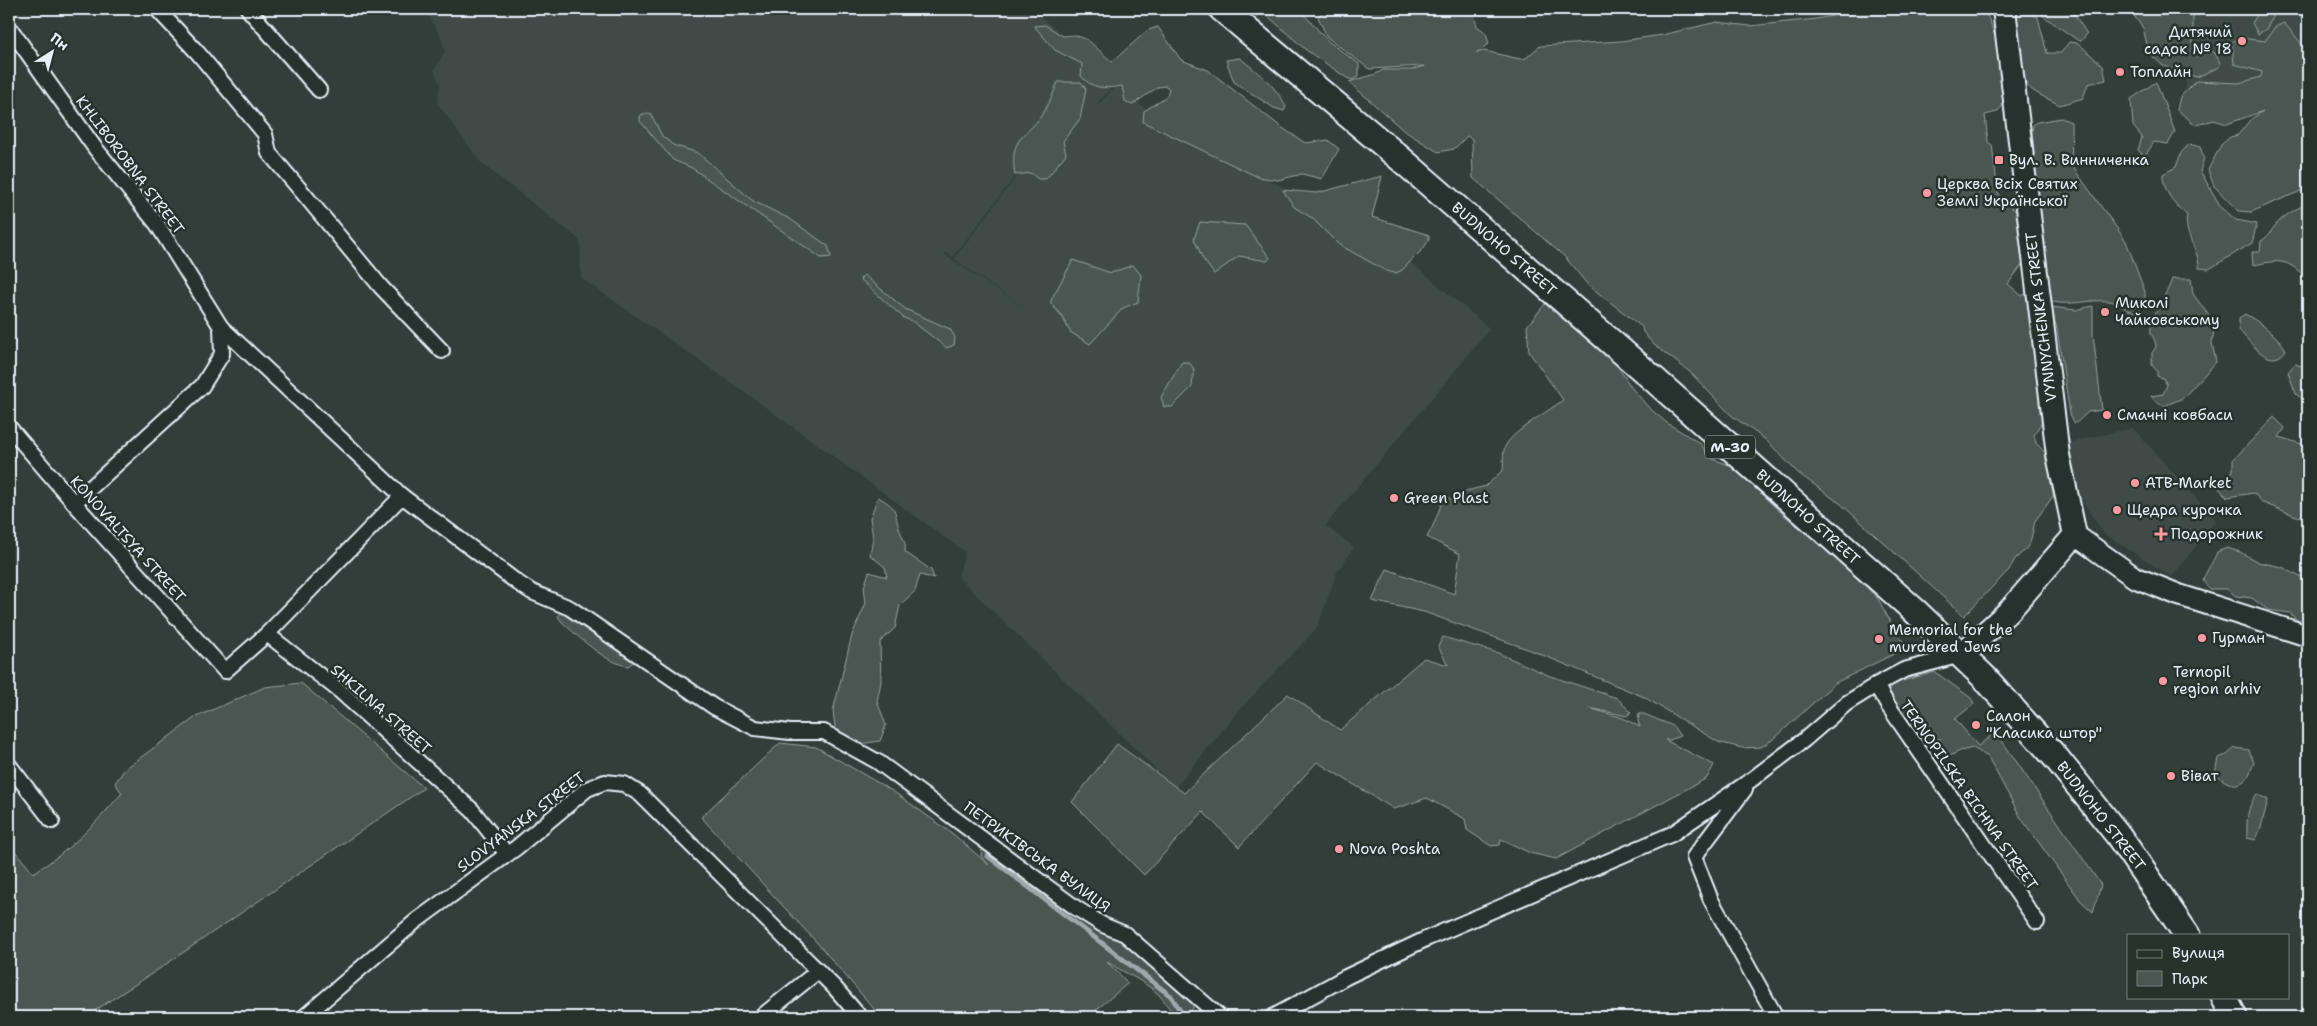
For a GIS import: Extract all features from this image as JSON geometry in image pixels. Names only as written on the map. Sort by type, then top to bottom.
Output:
[{"type":"highway","name":"BUDNOHO STREET","points":[[1222,9],[1402,160],[1642,369],[1915,611],[1984,677],[2057,758],[2118,835],[2186,934]]},
{"type":"highway","points":[[2224,998],[2234,1017]]},
{"type":"main road","name":"VYNNYCHENKA STREET","points":[[2004,9],[2058,455],[2075,535]]},
{"type":"main road","points":[[1961,655],[2009,611],[2075,535],[2134,577],[2179,595],[2308,636]]},
{"type":"street","points":[[157,9],[198,53],[265,134],[269,153],[297,187],[381,287],[442,351]]},
{"type":"street","points":[[248,9],[319,90]]},
{"type":"street","name":"KHLIBOROBNA STREET","points":[[9,27],[95,148],[157,224],[221,327],[222,354],[202,386],[74,504]]},
{"type":"street","name":"ПЕТРИКІВСЬКА ВУЛИЦЯ","points":[[221,327],[402,496],[518,583],[532,592],[570,608],[714,707],[755,728],[790,732],[824,732],[878,762],[1076,908],[1103,925],[1125,934],[1220,1017]]},
{"type":"street","name":"KONOVALTSYA STREET","points":[[9,427],[74,504],[225,671],[267,634]]},
{"type":"street","points":[[267,634],[402,496]]},
{"type":"street","name":"SHKILNA STREET","points":[[267,634],[341,692],[472,810],[507,854]]},
{"type":"street","points":[[1273,1017],[1346,977],[1428,938],[1672,834],[1751,780],[1804,740],[1848,703],[1876,685],[1904,670],[1961,655]]},
{"type":"street","name":"TERNOPILSKA BICHNA STREET","points":[[1876,685],[1887,704],[2037,922]]},
{"type":"street","points":[[9,765],[52,821]]},
{"type":"street","points":[[1751,780],[1694,857],[1711,900],[1776,1017]]},
{"type":"street","name":"SLOVYANSKA STREET","points":[[304,1017],[416,921],[507,854],[587,789],[605,782],[624,784],[640,794],[818,971],[860,1017]]},
{"type":"street","points":[[761,1017],[818,971]]},
{"type":"shaded area","points":[[424,9],[1032,9],[1116,82],[1098,105],[1117,84],[1151,114],[1400,253],[1490,329],[1325,526],[1354,547],[1337,572],[1317,628],[1241,708],[1175,788],[958,577],[965,552],[753,398],[581,278],[580,240],[482,164],[437,103],[440,84],[434,70],[445,51],[440,35]],"holes":[[[1082,90],[954,259],[1028,311],[944,254],[946,253],[953,257]]]},
{"type":"shaded area","name":"Дитячий садок № 18","points":[[2175,9],[2300,9],[2308,74],[2188,102]]},
{"type":"shaded area","points":[[2133,428],[2216,520],[2172,577],[2103,533],[2077,493],[2065,443]]},
{"type":"green space","points":[[1260,9],[1299,9],[1329,42],[1359,64],[1359,76],[1352,80],[1347,78],[1306,50]]},
{"type":"green space","points":[[1325,9],[1386,9],[1381,10],[1404,11],[1472,9],[1477,26],[1486,33],[1489,44],[1476,53],[1484,51],[1520,59],[1526,58],[1540,46],[1621,41],[1662,35],[1717,22],[1750,26],[1816,19],[1868,9],[1944,9],[1950,12],[1983,9],[1989,19],[1996,42],[2003,105],[1997,112],[1985,115],[1988,142],[1992,145],[1998,192],[2001,200],[2019,213],[2024,262],[2008,284],[2022,296],[2025,294],[2033,298],[2048,411],[2034,435],[2036,443],[2051,459],[2059,488],[2035,521],[2030,543],[2025,550],[2015,559],[2009,570],[1964,616],[1841,504],[1798,473],[1766,440],[1731,415],[1690,372],[1653,344],[1643,332],[1642,327],[1587,284],[1565,257],[1473,178],[1472,139],[1467,136],[1454,149],[1438,152],[1403,130],[1349,82],[1383,70],[1411,70],[1424,66],[1369,69],[1327,37],[1318,17]]},
{"type":"green space","points":[[2022,9],[2038,17],[2047,53],[2061,53],[2069,42],[2078,43],[2103,66],[2106,80],[2088,84],[2083,98],[2060,105],[2032,90],[2023,77],[2016,45],[2014,18]]},
{"type":"green space","points":[[2038,9],[2071,9],[2087,34],[2081,41],[2076,39],[2043,16]]},
{"type":"green space","points":[[2129,9],[2193,9],[2193,43],[2215,53],[2220,63],[2219,67],[2197,77],[2179,73],[2162,65],[2152,56],[2148,49],[2143,28]]},
{"type":"green space","points":[[2261,9],[2278,9],[2266,29],[2258,34],[2252,23]]},
{"type":"green space","points":[[2284,23],[2308,51],[2308,93],[2301,101],[2308,100],[2308,188],[2251,212],[2238,211],[2214,186],[2208,170],[2221,145],[2230,137],[2238,135],[2250,120],[2263,111],[2227,124],[2214,120],[2196,125],[2177,110],[2180,97],[2196,81],[2239,83],[2261,77],[2262,72],[2234,64],[2232,42],[2240,38],[2265,41],[2275,27]]},
{"type":"green space","points":[[1045,25],[1063,36],[1075,35],[1088,40],[1112,62],[1148,30],[1158,27],[1181,60],[1208,70],[1281,127],[1305,143],[1328,140],[1339,149],[1322,179],[1302,174],[1278,180],[1258,177],[1143,122],[1144,111],[1167,96],[1169,89],[1166,86],[1158,87],[1132,105],[1125,101],[1122,86],[1100,87],[1085,80],[1081,76],[1082,64],[1055,50],[1034,26]]},
{"type":"green space","points":[[1240,58],[1277,92],[1286,107],[1284,111],[1274,108],[1234,82],[1226,60]]},
{"type":"green space","points":[[1058,82],[1081,82],[1086,89],[1080,119],[1063,141],[1066,154],[1046,179],[1038,179],[1031,173],[1015,175],[1014,152],[1017,144],[1045,110]]},
{"type":"green space","points":[[2156,82],[2175,132],[2168,144],[2154,142],[2145,156],[2138,150],[2142,137],[2133,126],[2131,99]]},
{"type":"green space","points":[[642,114],[651,114],[662,136],[673,145],[698,153],[753,201],[790,219],[828,246],[831,257],[821,258],[692,168],[673,160],[640,121]]},
{"type":"green space","points":[[2061,118],[2071,122],[2072,166],[2126,241],[2145,292],[2145,301],[2138,312],[2130,311],[2109,301],[2053,302],[2045,289],[2032,130],[2033,125],[2037,122]]},
{"type":"green space","points":[[2189,144],[2200,147],[2204,158],[2200,171],[2221,207],[2236,220],[2257,224],[2252,243],[2209,269],[2199,268],[2197,254],[2187,229],[2187,215],[2170,197],[2163,180],[2163,174],[2176,167],[2181,153]]},
{"type":"green space","points":[[1382,176],[1372,217],[1429,235],[1429,240],[1423,249],[1401,271],[1395,273],[1386,271],[1338,244],[1312,218],[1294,207],[1283,190],[1317,193]]},
{"type":"green space","points":[[2307,204],[2308,278],[2294,267],[2283,262],[2253,265],[2252,252],[2260,252],[2261,241],[2268,236],[2285,216]]},
{"type":"green space","points":[[1200,222],[1245,225],[1270,258],[1267,261],[1239,256],[1214,274],[1203,259],[1194,239]]},
{"type":"green space","points":[[1073,260],[1111,273],[1133,265],[1141,275],[1138,302],[1123,308],[1090,344],[1070,332],[1062,316],[1051,304],[1051,300]]},
{"type":"green space","points":[[864,275],[905,309],[950,329],[955,337],[954,345],[947,348],[912,321],[904,318],[860,279]]},
{"type":"green space","points":[[2172,279],[2191,279],[2193,294],[2215,324],[2212,343],[2216,362],[2183,398],[2164,406],[2156,402],[2151,396],[2163,394],[2167,385],[2163,378],[2157,376],[2157,371],[2152,365],[2152,353],[2156,347],[2151,327],[2155,313]]},
{"type":"green space","points":[[1545,304],[1613,359],[1631,387],[1648,407],[1667,423],[1701,444],[1710,458],[1740,469],[1756,489],[1778,510],[1802,530],[1829,548],[1878,599],[1897,634],[1908,647],[1835,683],[1775,738],[1761,747],[1742,748],[1718,742],[1644,697],[1533,651],[1424,612],[1372,601],[1387,569],[1454,594],[1460,554],[1427,537],[1445,495],[1452,500],[1462,492],[1486,486],[1503,470],[1504,449],[1509,441],[1522,428],[1563,400],[1529,352],[1527,326]]},
{"type":"green space","points":[[2093,306],[2093,334],[2102,410],[2088,412],[2075,424],[2070,414],[2057,329],[2051,307],[2076,310]]},
{"type":"green space","points":[[2245,314],[2262,325],[2283,345],[2286,350],[2280,356],[2274,358],[2261,353],[2239,330],[2239,318]]},
{"type":"green space","points":[[1182,362],[1189,362],[1194,369],[1192,387],[1172,407],[1164,407],[1161,397]]},
{"type":"green space","points":[[2295,364],[2308,368],[2308,403],[2296,394],[2288,372]]},
{"type":"green space","points":[[2274,417],[2285,428],[2279,437],[2308,446],[2308,510],[2299,517],[2263,503],[2254,493],[2227,497],[2214,483],[2233,471],[2233,460]]},
{"type":"green space","points":[[878,497],[886,501],[895,512],[905,552],[931,570],[934,578],[920,575],[915,591],[900,605],[895,628],[880,642],[881,682],[877,701],[886,725],[880,741],[853,745],[836,735],[833,711],[852,635],[866,603],[864,587],[869,572],[887,577],[885,567],[870,555],[873,538],[870,518]]},
{"type":"green space","points":[[2227,548],[2240,552],[2258,562],[2282,567],[2300,577],[2308,576],[2308,621],[2306,623],[2297,620],[2290,613],[2268,610],[2252,598],[2236,596],[2227,589],[2209,589],[2203,579],[2206,572],[2217,552]]},
{"type":"green space","points":[[564,608],[636,660],[628,666],[619,664],[601,655],[562,622],[558,616]]},
{"type":"green space","points":[[1443,637],[1498,653],[1550,676],[1617,698],[1631,712],[1627,716],[1589,708],[1623,718],[1640,727],[1638,721],[1639,714],[1644,714],[1673,726],[1680,736],[1665,740],[1714,765],[1707,778],[1556,859],[1530,853],[1501,839],[1500,845],[1491,846],[1467,830],[1465,819],[1427,798],[1394,809],[1317,762],[1239,847],[1203,812],[1144,875],[1072,802],[1117,744],[1184,793],[1288,694],[1340,730],[1424,658],[1448,665],[1438,646]]},
{"type":"green space","points":[[1935,672],[1971,698],[1974,704],[1955,719],[1978,746],[1996,732],[2101,885],[2093,912],[2081,901],[2021,818],[1988,757],[1973,748],[1960,751],[1941,760],[1932,756],[1941,739],[1919,735],[1886,690],[1891,684]]},
{"type":"green space","points":[[301,683],[424,788],[159,969],[85,1017],[9,1017],[10,845],[33,873],[70,847],[122,793],[115,783],[125,769],[196,717],[265,687]]},
{"type":"green space","points":[[780,743],[816,747],[894,792],[953,834],[989,865],[981,856],[982,848],[991,848],[1190,990],[1193,1008],[1185,1017],[1177,1015],[1153,990],[1106,961],[1128,983],[1088,1017],[881,1017],[819,945],[701,817]]},
{"type":"green space","points":[[2235,748],[2249,750],[2254,763],[2247,778],[2239,784],[2226,782],[2215,773],[2218,758],[2227,755]]},
{"type":"green space","points":[[2257,794],[2268,800],[2256,840],[2247,838],[2247,826],[2249,809]]},
{"type":"waterway","points":[[988,856],[1171,996],[1184,1017]]},
{"type":"place","name":"Дитячий садок № 18","points":[[2242,41]]},
{"type":"place","name":"Топлайн","points":[[2120,72]]},
{"type":"place","name":"Вул. В. Винниченка","points":[[1999,160]]},
{"type":"place","name":"Церква Всіх Святих Землі Української","points":[[1927,193]]},
{"type":"place","name":"Миколі Чайковському","points":[[2105,312]]},
{"type":"place","name":"Смачні ковбаси","points":[[2107,415]]},
{"type":"place","name":"ATB-Market","points":[[2135,483]]},
{"type":"place","name":"Green Plast","points":[[1394,498]]},
{"type":"place","name":"Щедра курочка","points":[[2117,510]]},
{"type":"place","name":"Подорожник","points":[[2161,534]]},
{"type":"place","name":"Гурман","points":[[2202,638]]},
{"type":"place","name":"Memorial for the murdered Jews","points":[[1879,639]]},
{"type":"place","name":"Ternopil region arhiv","points":[[2163,681]]},
{"type":"place","name":"Салон \"Класика штор\"","points":[[1976,725]]},
{"type":"place","name":"Віват","points":[[2171,776]]},
{"type":"place","name":"Nova Poshta","points":[[1339,849]]}]
